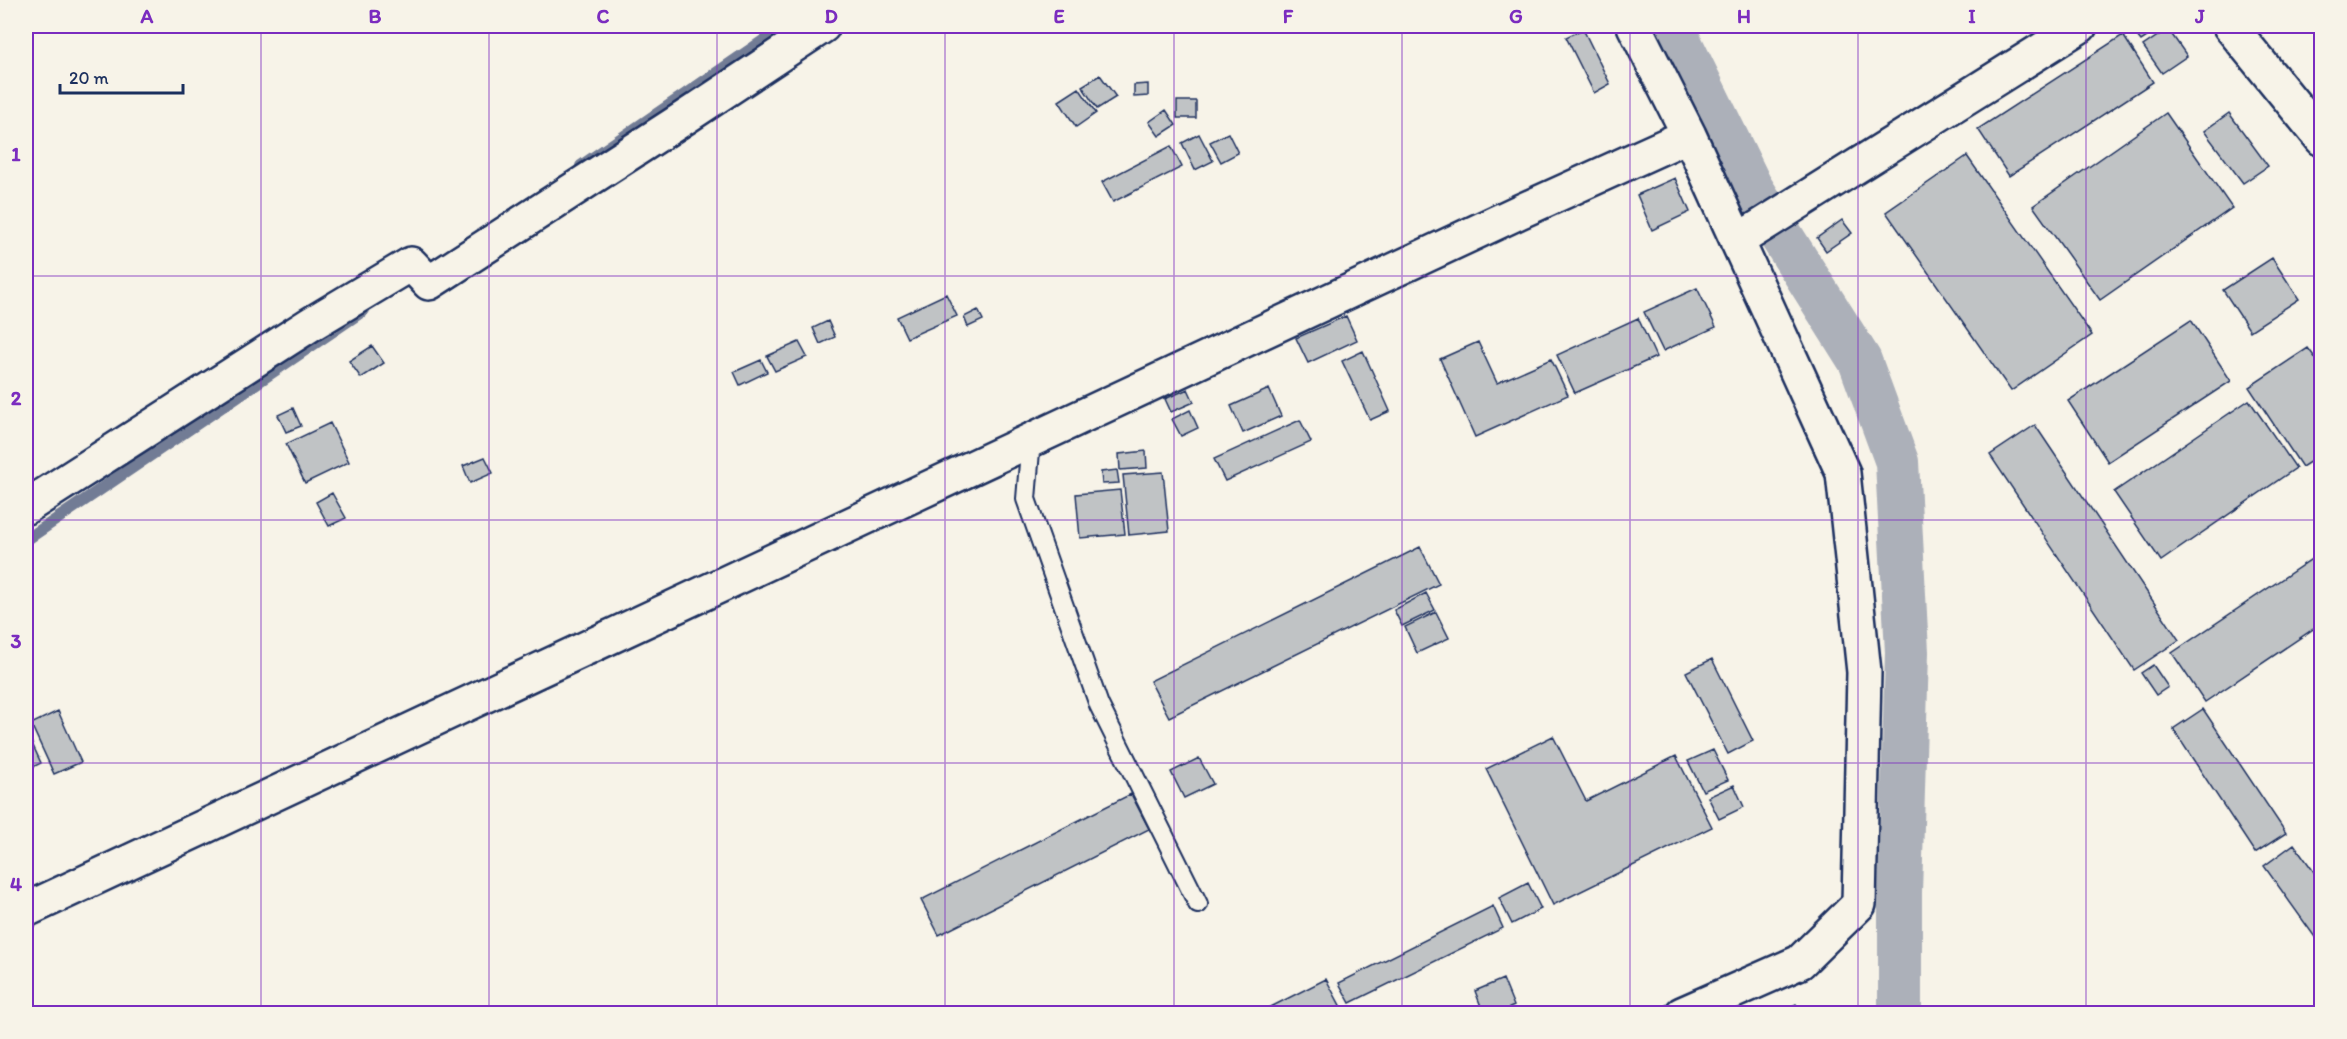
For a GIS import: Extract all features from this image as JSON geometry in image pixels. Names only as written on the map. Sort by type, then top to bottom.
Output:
[{"type":"street","points":[[26,507],[311,324],[420,274],[684,118],[823,26]]},
{"type":"street","points":[[1634,26],[1689,135],[1843,472],[1864,672],[1859,904],[1800,962],[1682,1014]]},
{"type":"street","points":[[1737,241],[2080,26]]},
{"type":"street","points":[[2230,26],[2322,139]]},
{"type":"street","points":[[26,910],[1031,439],[1689,135]]},
{"type":"lane","points":[[1031,439],[1026,499],[1095,694],[1198,904]]},
{"type":"building","points":[[2129,26],[2164,26],[2141,41]]},
{"type":"building","points":[[1583,29],[1610,84],[1594,93],[1566,37]]},
{"type":"building","points":[[2168,29],[2187,56],[2162,73],[2143,46]]},
{"type":"building","points":[[2123,35],[2153,82],[2009,176],[1978,129]]},
{"type":"building","points":[[1100,75],[1116,97],[1097,109],[1082,86]]},
{"type":"building","points":[[1148,84],[1148,96],[1134,97],[1134,85]]},
{"type":"building","points":[[1079,88],[1096,113],[1076,127],[1059,101]]},
{"type":"building","points":[[1177,101],[1196,101],[1196,118],[1177,118]]},
{"type":"building","points":[[1166,110],[1176,125],[1159,136],[1149,122]]},
{"type":"building","points":[[2166,113],[2232,208],[2100,300],[2033,206]]},
{"type":"building","points":[[2229,113],[2268,166],[2243,183],[2204,131]]},
{"type":"building","points":[[1228,133],[1238,153],[1221,162],[1210,142]]},
{"type":"building","points":[[1199,134],[1213,161],[1195,170],[1182,143]]},
{"type":"building","points":[[1171,146],[1182,167],[1113,202],[1102,182]]},
{"type":"building","points":[[1967,156],[2092,335],[2011,391],[1886,212]]},
{"type":"building","points":[[1675,178],[1690,212],[1652,230],[1637,195]]},
{"type":"building","points":[[1842,220],[1852,233],[1826,251],[1817,238]]},
{"type":"building","points":[[2272,258],[2299,299],[2250,331],[2223,290]]},
{"type":"building","points":[[1697,288],[1716,327],[1663,351],[1644,312]]},
{"type":"building","points":[[946,294],[957,316],[907,338],[897,317]]},
{"type":"building","points":[[978,310],[983,320],[968,327],[964,317]]},
{"type":"building","points":[[1346,316],[1357,340],[1308,363],[1296,338]]},
{"type":"building","points":[[1638,318],[1656,357],[1575,393],[1557,355]]},
{"type":"building","points":[[2191,320],[2231,381],[2108,462],[2068,401]]},
{"type":"building","points":[[828,321],[835,337],[820,344],[813,328]]},
{"type":"building","points":[[799,342],[807,357],[775,371],[767,356]]},
{"type":"building","points":[[1478,342],[1497,383],[1551,359],[1568,395],[1475,437],[1440,359]]},
{"type":"building","points":[[372,346],[384,363],[361,378],[349,361]]},
{"type":"building","points":[[2308,348],[2322,367],[2322,454],[2302,467],[2249,387]]},
{"type":"building","points":[[1363,351],[1390,411],[1370,420],[1342,361]]},
{"type":"building","points":[[761,360],[767,372],[740,385],[734,372]]},
{"type":"building","points":[[1188,389],[1194,402],[1171,412],[1165,399]]},
{"type":"building","points":[[1269,389],[1281,416],[1243,433],[1231,406]]},
{"type":"building","points":[[2249,400],[2296,468],[2161,561],[2114,492]]},
{"type":"building","points":[[293,408],[301,426],[286,432],[278,415]]},
{"type":"building","points":[[1190,410],[1198,428],[1181,436],[1172,419]]},
{"type":"building","points":[[1300,420],[1311,442],[1225,481],[1214,459]]},
{"type":"building","points":[[330,423],[349,462],[305,483],[286,444]]},
{"type":"building","points":[[2035,425],[2179,640],[2134,670],[1990,455]]},
{"type":"building","points":[[1146,451],[1147,468],[1120,470],[1119,454]]},
{"type":"building","points":[[485,457],[493,473],[470,483],[463,466]]},
{"type":"building","points":[[1117,470],[1119,483],[1102,484],[1101,472]]},
{"type":"building","points":[[1163,472],[1169,531],[1129,535],[1123,475]]},
{"type":"building","points":[[1120,490],[1125,534],[1080,538],[1076,494]]},
{"type":"building","points":[[332,493],[346,518],[329,526],[316,502]]},
{"type":"building","points":[[1420,547],[1439,584],[1169,717],[1150,681]]},
{"type":"building","points":[[2322,552],[2322,623],[2205,702],[2172,653]]},
{"type":"building","points":[[1426,593],[1435,610],[1402,626],[1394,610]]},
{"type":"building","points":[[1436,612],[1449,638],[1417,653],[1405,627]]},
{"type":"building","points":[[1712,659],[1753,741],[1728,754],[1686,672]]},
{"type":"building","points":[[2153,665],[2168,687],[2156,695],[2141,673]]},
{"type":"building","points":[[2203,709],[2286,833],[2255,853],[2173,729]]},
{"type":"building","points":[[58,711],[81,762],[54,774],[31,724]]},
{"type":"building","points":[[1553,736],[1586,801],[1676,756],[1712,827],[1553,905],[1486,769]]},
{"type":"building","points":[[29,737],[41,763],[29,769],[26,761],[26,738]]},
{"type":"building","points":[[1713,750],[1728,780],[1703,791],[1688,761]]},
{"type":"building","points":[[1199,758],[1213,784],[1184,798],[1171,772]]},
{"type":"building","points":[[1734,785],[1744,807],[1719,819],[1708,797]]},
{"type":"building","points":[[1131,794],[1149,829],[939,935],[921,900]]},
{"type":"building","points":[[2294,844],[2322,883],[2322,947],[2264,866]]},
{"type":"building","points":[[1528,883],[1541,909],[1512,924],[1499,898]]},
{"type":"building","points":[[1493,906],[1503,928],[1350,1003],[1339,983]]},
{"type":"building","points":[[1326,979],[1343,1011],[1337,1014],[1257,1014]]},
{"type":"building","points":[[1503,979],[1514,1006],[1496,1014],[1484,1014],[1475,991]]},
{"type":"building","points":[[1796,1004],[1801,1014],[1777,1014]]},
{"type":"waterway","points":[[581,166],[785,26]]},
{"type":"waterway","points":[[1672,26],[1750,186],[1860,361],[1897,462],[1907,652],[1900,893],[1900,1014]]},
{"type":"waterway","points":[[26,540],[364,310]]}]
